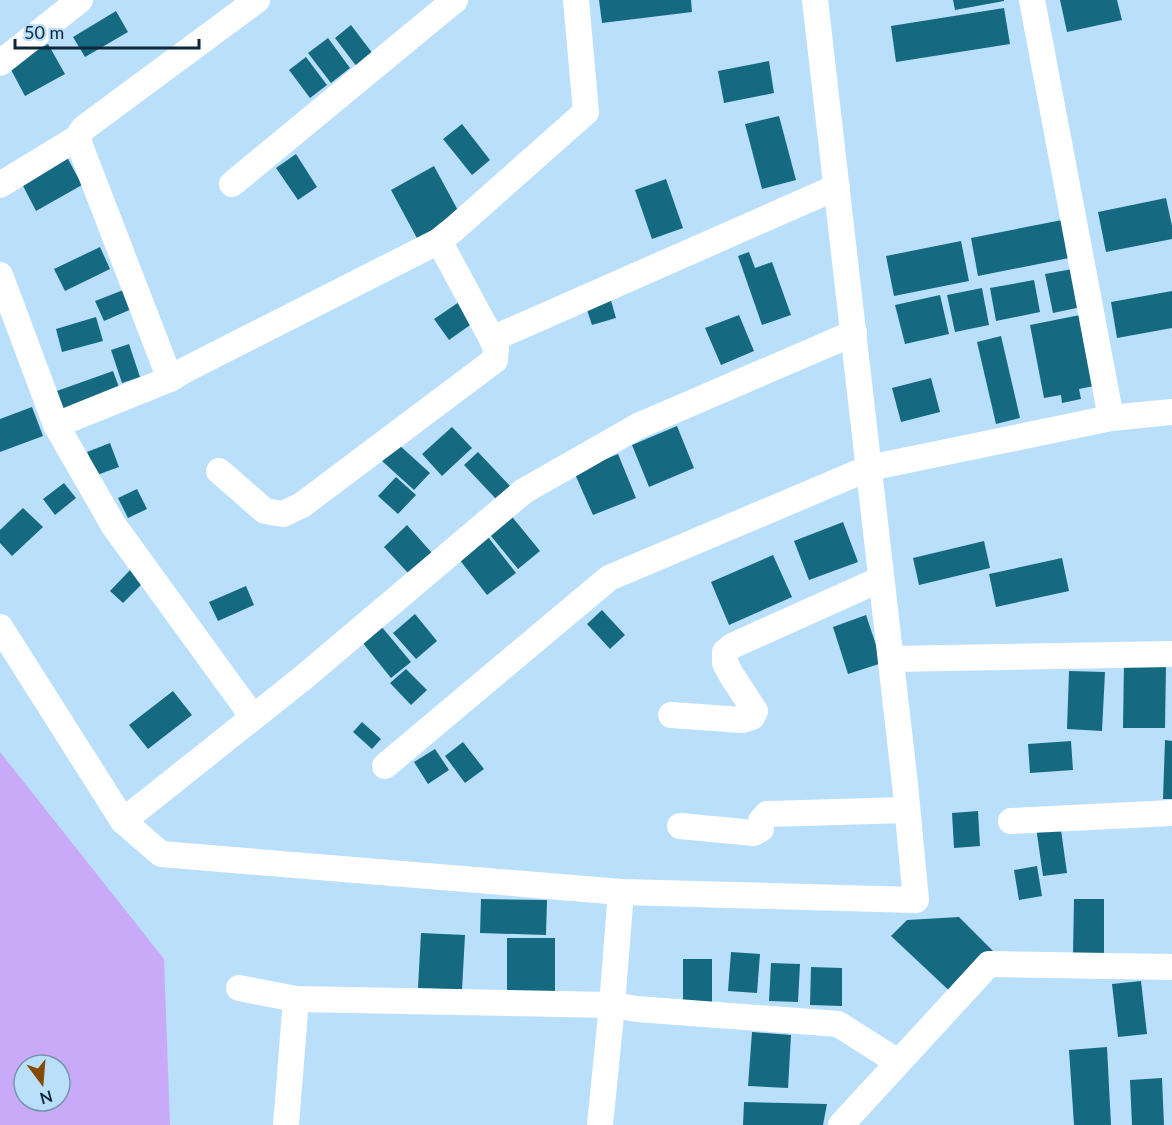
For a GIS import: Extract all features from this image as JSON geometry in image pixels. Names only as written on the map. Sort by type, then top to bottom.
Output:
[{"type":"street","points":[[0,63],[80,0]]},
{"type":"street","points":[[0,185],[77,138],[84,128],[257,0]]},
{"type":"street","points":[[232,184],[455,0]]},
{"type":"street","points":[[56,425],[170,379],[195,364],[439,241],[454,229],[586,112],[576,0]]},
{"type":"street","points":[[0,627],[123,821],[161,854],[621,892],[916,900],[891,659],[815,0]]},
{"type":"street","points":[[1032,0],[1111,418]]},
{"type":"street","points":[[77,138],[170,379]]},
{"type":"street","points":[[492,339],[837,187]]},
{"type":"street","points":[[219,471],[265,511],[283,514],[302,506],[495,360],[496,349],[492,339],[439,241]]},
{"type":"street","points":[[0,275],[56,425],[114,526],[253,717]]},
{"type":"street","points":[[123,821],[313,669],[524,491],[638,426],[854,333]]},
{"type":"street","points":[[385,766],[609,578],[869,468],[1111,418],[1172,412]]},
{"type":"street","points":[[671,715],[742,720],[752,717],[755,711],[725,663],[725,652],[732,646],[881,579]]},
{"type":"street","points":[[891,659],[1172,654]]},
{"type":"street","points":[[680,826],[754,834],[761,830],[761,821],[767,814],[907,810]]},
{"type":"street","points":[[1011,821],[1172,813]]},
{"type":"street","points":[[600,1125],[621,892]]},
{"type":"street","points":[[841,1125],[989,964],[1172,967]]},
{"type":"street","points":[[239,988],[296,999],[612,1005],[638,1009],[838,1023],[898,1062]]},
{"type":"street","points":[[286,1125],[296,999]]},
{"type":"shaded area","points":[[0,752],[164,959],[170,1125],[0,1125]]},
{"type":"building","points":[[599,0],[691,0],[692,12],[602,23]]},
{"type":"building","points":[[953,0],[1004,0],[1004,1],[955,10]]},
{"type":"building","points":[[1060,0],[1117,0],[1122,20],[1067,32]]},
{"type":"building","points":[[1004,8],[1010,44],[896,62],[891,26]]},
{"type":"building","points":[[116,11],[128,32],[85,57],[73,37]]},
{"type":"building","points":[[351,25],[373,54],[357,67],[335,38]]},
{"type":"building","points":[[328,38],[350,68],[331,83],[308,53]]},
{"type":"building","points":[[48,44],[65,74],[25,96],[9,66]]},
{"type":"building","points":[[306,57],[327,85],[310,98],[289,70]]},
{"type":"building","points":[[769,61],[774,93],[724,103],[718,71]]},
{"type":"building","points":[[779,116],[796,180],[762,189],[745,124]]},
{"type":"building","points":[[462,124],[490,160],[472,175],[443,139]]},
{"type":"building","points":[[296,154],[317,187],[298,200],[276,168]]},
{"type":"building","points":[[67,157],[82,185],[36,211],[21,182]]},
{"type":"building","points":[[434,166],[461,216],[418,240],[391,190]]},
{"type":"building","points":[[666,179],[683,228],[652,239],[635,190]]},
{"type":"building","points":[[1166,198],[1172,226],[1172,239],[1106,252],[1098,212]]},
{"type":"building","points":[[1062,220],[1069,258],[978,276],[971,238]]},
{"type":"building","points":[[961,241],[969,281],[894,296],[886,256]]},
{"type":"building","points":[[100,247],[110,269],[65,291],[54,269]]},
{"type":"building","points":[[749,252],[755,268],[772,262],[791,315],[762,325],[738,256]]},
{"type":"building","points":[[1078,268],[1086,306],[1053,313],[1045,274]]},
{"type":"building","points":[[1034,280],[1040,312],[996,321],[990,288]]},
{"type":"building","points":[[982,288],[989,325],[955,332],[947,295]]},
{"type":"building","points":[[126,289],[134,308],[104,321],[95,301]]},
{"type":"building","points":[[1172,291],[1172,328],[1117,338],[1111,302]]},
{"type":"building","points":[[940,295],[949,334],[905,344],[895,305]]},
{"type":"building","points":[[610,297],[616,318],[592,325],[585,304]]},
{"type":"building","points":[[459,302],[473,323],[449,340],[434,319]]},
{"type":"building","points":[[739,315],[754,351],[721,365],[705,328]]},
{"type":"building","points":[[1080,315],[1094,386],[1079,389],[1081,399],[1062,403],[1061,395],[1044,398],[1030,325]]},
{"type":"building","points":[[96,317],[103,341],[62,352],[56,329]]},
{"type":"building","points":[[1001,336],[1020,418],[996,424],[977,342]]},
{"type":"building","points":[[129,344],[140,377],[122,383],[111,350]]},
{"type":"building","points":[[113,371],[120,390],[60,411],[54,392]]},
{"type":"building","points":[[931,378],[940,412],[901,422],[892,388]]},
{"type":"building","points":[[32,407],[43,436],[0,452],[0,419]]},
{"type":"building","points":[[677,426],[694,468],[649,487],[632,445]]},
{"type":"building","points":[[452,427],[472,448],[442,476],[422,454]]},
{"type":"building","points":[[110,443],[119,467],[97,475],[87,452]]},
{"type":"building","points":[[398,444],[430,473],[414,490],[382,461]]},
{"type":"building","points":[[478,452],[510,486],[496,499],[464,465]]},
{"type":"building","points":[[618,454],[636,498],[593,515],[574,472]]},
{"type":"building","points":[[396,477],[416,495],[398,514],[378,496]]},
{"type":"building","points":[[64,483],[76,498],[55,515],[43,499]]},
{"type":"building","points":[[137,489],[147,509],[128,518],[118,498]]},
{"type":"building","points":[[23,508],[43,527],[12,556],[0,543],[0,530]]},
{"type":"building","points":[[509,513],[540,551],[518,569],[487,531]]},
{"type":"building","points":[[843,522],[858,562],[809,580],[794,541]]},
{"type":"building","points":[[407,525],[432,553],[409,574],[384,547]]},
{"type":"building","points":[[488,537],[516,573],[487,595],[459,559]]},
{"type":"building","points":[[984,541],[990,568],[919,585],[913,558]]},
{"type":"building","points":[[773,555],[792,597],[729,625],[711,582]]},
{"type":"building","points":[[1062,558],[1069,591],[996,607],[989,574]]},
{"type":"building","points":[[132,568],[145,581],[123,603],[110,591]]},
{"type":"building","points":[[246,586],[254,605],[218,621],[209,602]]},
{"type":"building","points":[[602,610],[625,635],[610,649],[587,624]]},
{"type":"building","points":[[415,614],[437,641],[416,659],[393,633]]},
{"type":"building","points":[[866,615],[882,663],[848,674],[833,627]]},
{"type":"building","points":[[381,626],[411,662],[391,678],[362,642]]},
{"type":"building","points":[[1124,662],[1166,663],[1165,728],[1123,728]]},
{"type":"building","points":[[406,669],[427,690],[411,705],[390,683]]},
{"type":"building","points":[[1069,671],[1105,672],[1102,731],[1067,729]]},
{"type":"building","points":[[173,691],[192,715],[148,749],[129,725]]},
{"type":"building","points":[[362,722],[381,739],[372,749],[353,732]]},
{"type":"building","points":[[1165,740],[1172,741],[1172,799],[1163,799]]},
{"type":"building","points":[[1071,741],[1073,770],[1030,773],[1028,744]]},
{"type":"building","points":[[463,742],[484,769],[465,783],[445,756]]},
{"type":"building","points":[[435,749],[449,770],[428,784],[414,762]]},
{"type":"building","points":[[978,811],[980,846],[954,848],[952,813]]},
{"type":"building","points":[[1060,823],[1067,873],[1043,876],[1036,827]]},
{"type":"building","points":[[1037,866],[1042,896],[1019,900],[1014,870]]},
{"type":"building","points":[[481,899],[547,900],[546,935],[480,933]]},
{"type":"building","points":[[1074,899],[1104,899],[1104,954],[1073,954]]},
{"type":"building","points":[[959,917],[996,954],[956,997],[891,936],[907,920]]},
{"type":"building","points":[[421,933],[465,935],[462,990],[418,988]]},
{"type":"building","points":[[507,938],[555,938],[555,993],[507,994]]},
{"type":"building","points":[[731,952],[760,954],[757,993],[728,991]]},
{"type":"building","points":[[683,959],[712,959],[712,1002],[683,1002]]},
{"type":"building","points":[[771,963],[800,964],[798,1002],[769,1001]]},
{"type":"building","points":[[811,967],[842,968],[842,1006],[810,1005]]},
{"type":"building","points":[[1141,981],[1147,1034],[1118,1037],[1112,984]]},
{"type":"building","points":[[752,1032],[791,1035],[788,1088],[748,1086]]},
{"type":"building","points":[[1107,1047],[1111,1125],[1074,1125],[1069,1050]]},
{"type":"building","points":[[1162,1078],[1164,1125],[1132,1125],[1130,1080]]},
{"type":"building","points":[[744,1102],[827,1104],[823,1125],[743,1125]]}]
